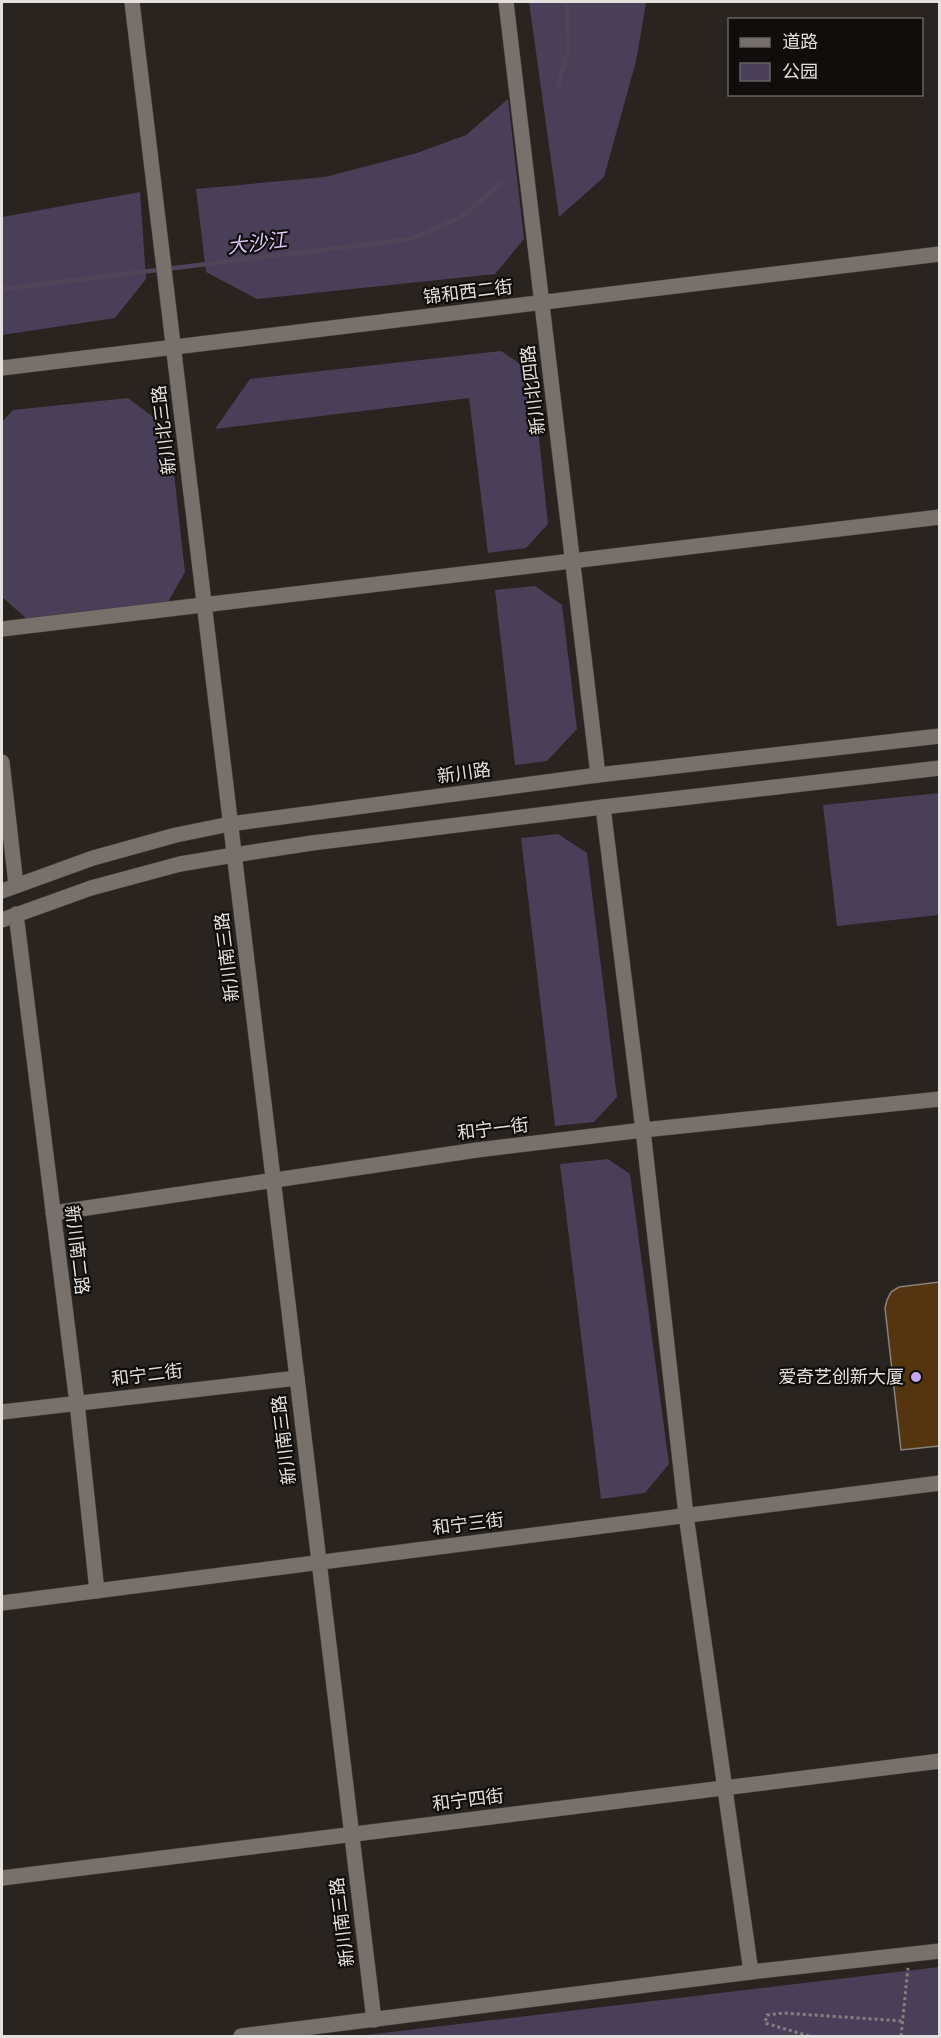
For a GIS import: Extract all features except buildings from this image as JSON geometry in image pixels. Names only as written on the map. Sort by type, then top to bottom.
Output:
[{"type":"street","name":"新川北三路","points":[[132,2],[234,855]]},
{"type":"street","name":"新川北四路","points":[[506,2],[598,775]]},
{"type":"street","name":"锦和西二街","points":[[2,368],[939,254]]},
{"type":"street","points":[[2,629],[939,517]]},
{"type":"street","name":"新川路","points":[[2,891],[103,855],[176,835],[230,824],[598,775],[939,736]]},
{"type":"street","points":[[2,762],[16,885]]},
{"type":"street","points":[[9,917],[91,888],[180,864],[234,855],[312,843],[603,807],[939,768]]},
{"type":"street","points":[[603,807],[644,1130],[686,1515],[751,1972]]},
{"type":"street","name":"新川南三路","points":[[234,855],[374,2020]]},
{"type":"street","name":"新川南二路","points":[[9,917],[53,1213],[97,1591]]},
{"type":"street","name":"和宁一街","points":[[53,1213],[477,1150],[939,1099]]},
{"type":"street","name":"和宁二街","points":[[2,1412],[297,1378]]},
{"type":"street","name":"和宁三街","points":[[2,1603],[939,1483]]},
{"type":"street","name":"和宁四街","points":[[2,1878],[939,1761]]},
{"type":"street","points":[[240,2037],[751,1972],[939,1951]]},
{"type":"path","points":[[901,2037],[909,1954]]},
{"type":"path","points":[[808,2037],[765,2023],[767,2015],[783,2013],[903,2021]]},
{"type":"green space","points":[[529,2],[646,2],[636,61],[604,177],[559,217]]},
{"type":"green space","points":[[508,99],[524,239],[495,274],[257,299],[206,272],[196,189],[325,177],[417,153],[466,135]]},
{"type":"green space","points":[[140,192],[146,279],[115,318],[2,335],[2,217]]},
{"type":"green space","points":[[501,351],[532,372],[548,524],[526,548],[488,553],[469,398],[215,429],[250,379]]},
{"type":"green space","points":[[128,398],[169,429],[185,572],[168,602],[27,619],[2,597],[2,422],[13,410]]},
{"type":"green space","points":[[535,586],[562,605],[577,729],[547,761],[515,765],[495,590]]},
{"type":"green space","points":[[939,793],[939,915],[837,926],[823,805]]},
{"type":"green space","points":[[558,834],[587,853],[617,1097],[594,1122],[555,1126],[521,838]]},
{"type":"green space","points":[[608,1159],[630,1174],[669,1464],[645,1493],[601,1499],[560,1164]]},
{"type":"green space","points":[[939,1967],[939,2036],[358,2036]]},
{"type":"waterway","points":[[558,86],[568,52],[567,2]]},
{"type":"waterway","name":"大沙江","points":[[2,289],[411,239],[463,216],[500,184]]},
{"type":"place","name":"爱奇艺创新大厦","points":[[916,1377]]}]
